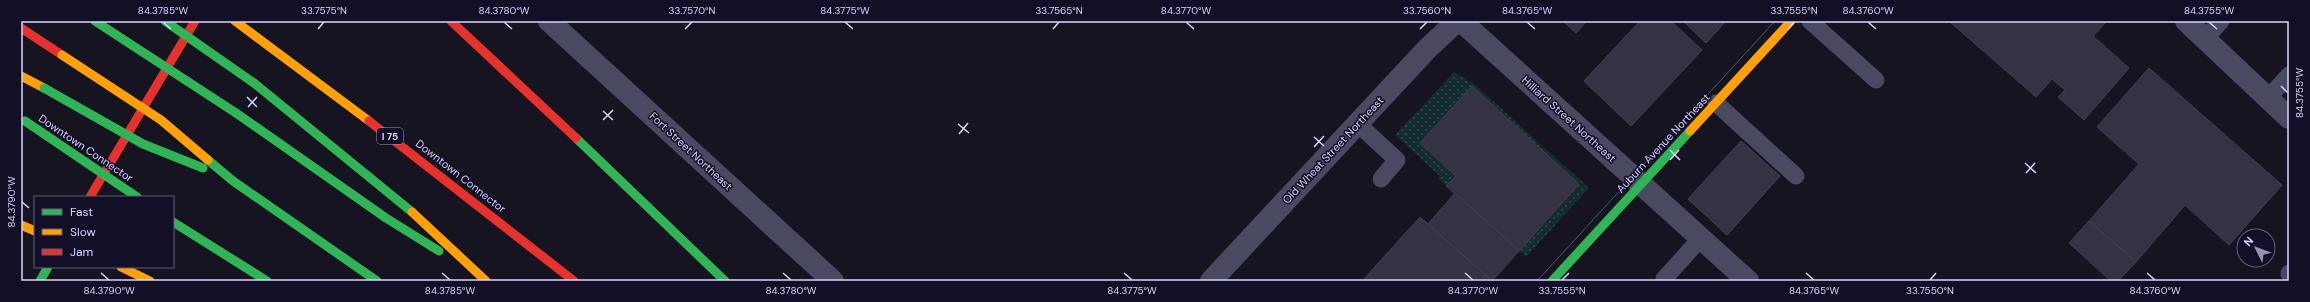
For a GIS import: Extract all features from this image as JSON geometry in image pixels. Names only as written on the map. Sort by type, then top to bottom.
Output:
[{"type":"main road","points":[[95,21],[236,113],[386,218],[485,281]]},
{"type":"main road","points":[[165,21],[254,83],[397,199],[485,281]]},
{"type":"main road","points":[[91,196],[195,21]]},
{"type":"main road","name":"Downtown Connector","points":[[235,21],[275,48],[574,281]]},
{"type":"main road","points":[[450,21],[638,195],[725,281]]},
{"type":"main road","name":"Auburn Avenue Northeast","points":[[1552,281],[1791,21]]},
{"type":"main road","points":[[21,28],[161,120],[233,181],[377,281]]},
{"type":"main road","points":[[21,76],[143,144],[233,181]]},
{"type":"main road","name":"Downtown Connector","points":[[23,119],[136,196]]},
{"type":"main road","points":[[174,223],[267,281]]},
{"type":"main road","points":[[21,225],[34,231]]},
{"type":"main road","points":[[40,281],[47,268]]},
{"type":"main road","points":[[124,268],[139,274],[150,281]]},
{"type":"street","name":"Fort Street Northeast","points":[[549,21],[833,281]]},
{"type":"street","name":"Old Wheat Street Northeast","points":[[1211,281],[1427,49],[1457,21]]},
{"type":"street","name":"Hilliard Street Northeast","points":[[1461,21],[1748,281]]},
{"type":"street","points":[[2186,21],[2289,118]]},
{"type":"lane","points":[[1810,21],[1876,80]]},
{"type":"lane","points":[[2205,39],[2221,21]]},
{"type":"lane","points":[[2268,98],[2289,75]]},
{"type":"lane","points":[[1716,103],[1796,176]]},
{"type":"lane","points":[[1357,123],[1398,160],[1381,179]]},
{"type":"lane","points":[[1664,280],[1701,238]]},
{"type":"green space","points":[[1454,72],[1473,83],[1589,188],[1526,257],[1438,178],[1440,176],[1395,135]]},
{"type":"building","points":[[1563,21],[1587,21],[1576,33]]},
{"type":"building","points":[[1640,21],[1671,21],[1702,50],[1631,126],[1584,81]]},
{"type":"building","points":[[1683,21],[1726,21],[1706,43]]},
{"type":"building","points":[[1949,21],[2107,21],[2093,36],[2129,68],[2084,120],[2058,97],[2065,90],[2052,79],[2036,97]]},
{"type":"building","points":[[2149,68],[2282,185],[2244,228],[2236,228],[2236,237],[2229,245],[2185,205],[2136,262],[2089,221],[2139,164],[2097,127]]},
{"type":"building","points":[[1472,86],[1579,184],[1519,251],[1446,186],[1456,176],[1420,143]]},
{"type":"building","points":[[1741,141],[1780,176],[1727,235],[1688,199]]},
{"type":"building","points":[[1455,193],[1519,251],[1492,281],[1428,224]]},
{"type":"building","points":[[1420,217],[1428,224],[1492,281],[1362,281]]},
{"type":"building","points":[[2089,221],[2136,262],[2118,281],[2111,281],[2069,243]]},
{"type":"tram line","points":[[1537,281],[1775,21]]},
{"type":"traffic: fast","points":[[95,21],[236,113]]},
{"type":"traffic: fast","points":[[165,21],[254,83]]},
{"type":"traffic: fast","points":[[254,83],[412,212]]},
{"type":"traffic: fast","points":[[44,88],[143,144],[203,168]]},
{"type":"traffic: fast","points":[[236,113],[386,218],[439,251]]},
{"type":"traffic: fast","points":[[25,121],[136,196]]},
{"type":"traffic: fast","points":[[1552,281],[1690,131]]},
{"type":"traffic: fast","points":[[576,138],[725,281]]},
{"type":"traffic: fast","points":[[208,160],[233,181],[377,281]]},
{"type":"traffic: fast","points":[[174,223],[267,281]]},
{"type":"traffic: fast","points":[[40,281],[47,268]]},
{"type":"traffic: slow","points":[[235,21],[369,121]]},
{"type":"traffic: slow","points":[[1690,131],[1791,21]]},
{"type":"traffic: slow","points":[[62,55],[161,120],[208,160]]},
{"type":"traffic: slow","points":[[21,76],[44,88]]},
{"type":"traffic: slow","points":[[412,212],[486,281]]},
{"type":"traffic: slow","points":[[21,225],[34,231]]},
{"type":"traffic: slow","points":[[123,268],[150,281]]},
{"type":"traffic: jam","points":[[91,196],[195,21]]},
{"type":"traffic: jam","points":[[451,21],[576,138]]},
{"type":"traffic: jam","points":[[21,28],[62,55]]},
{"type":"traffic: jam","points":[[369,121],[574,281]]}]
